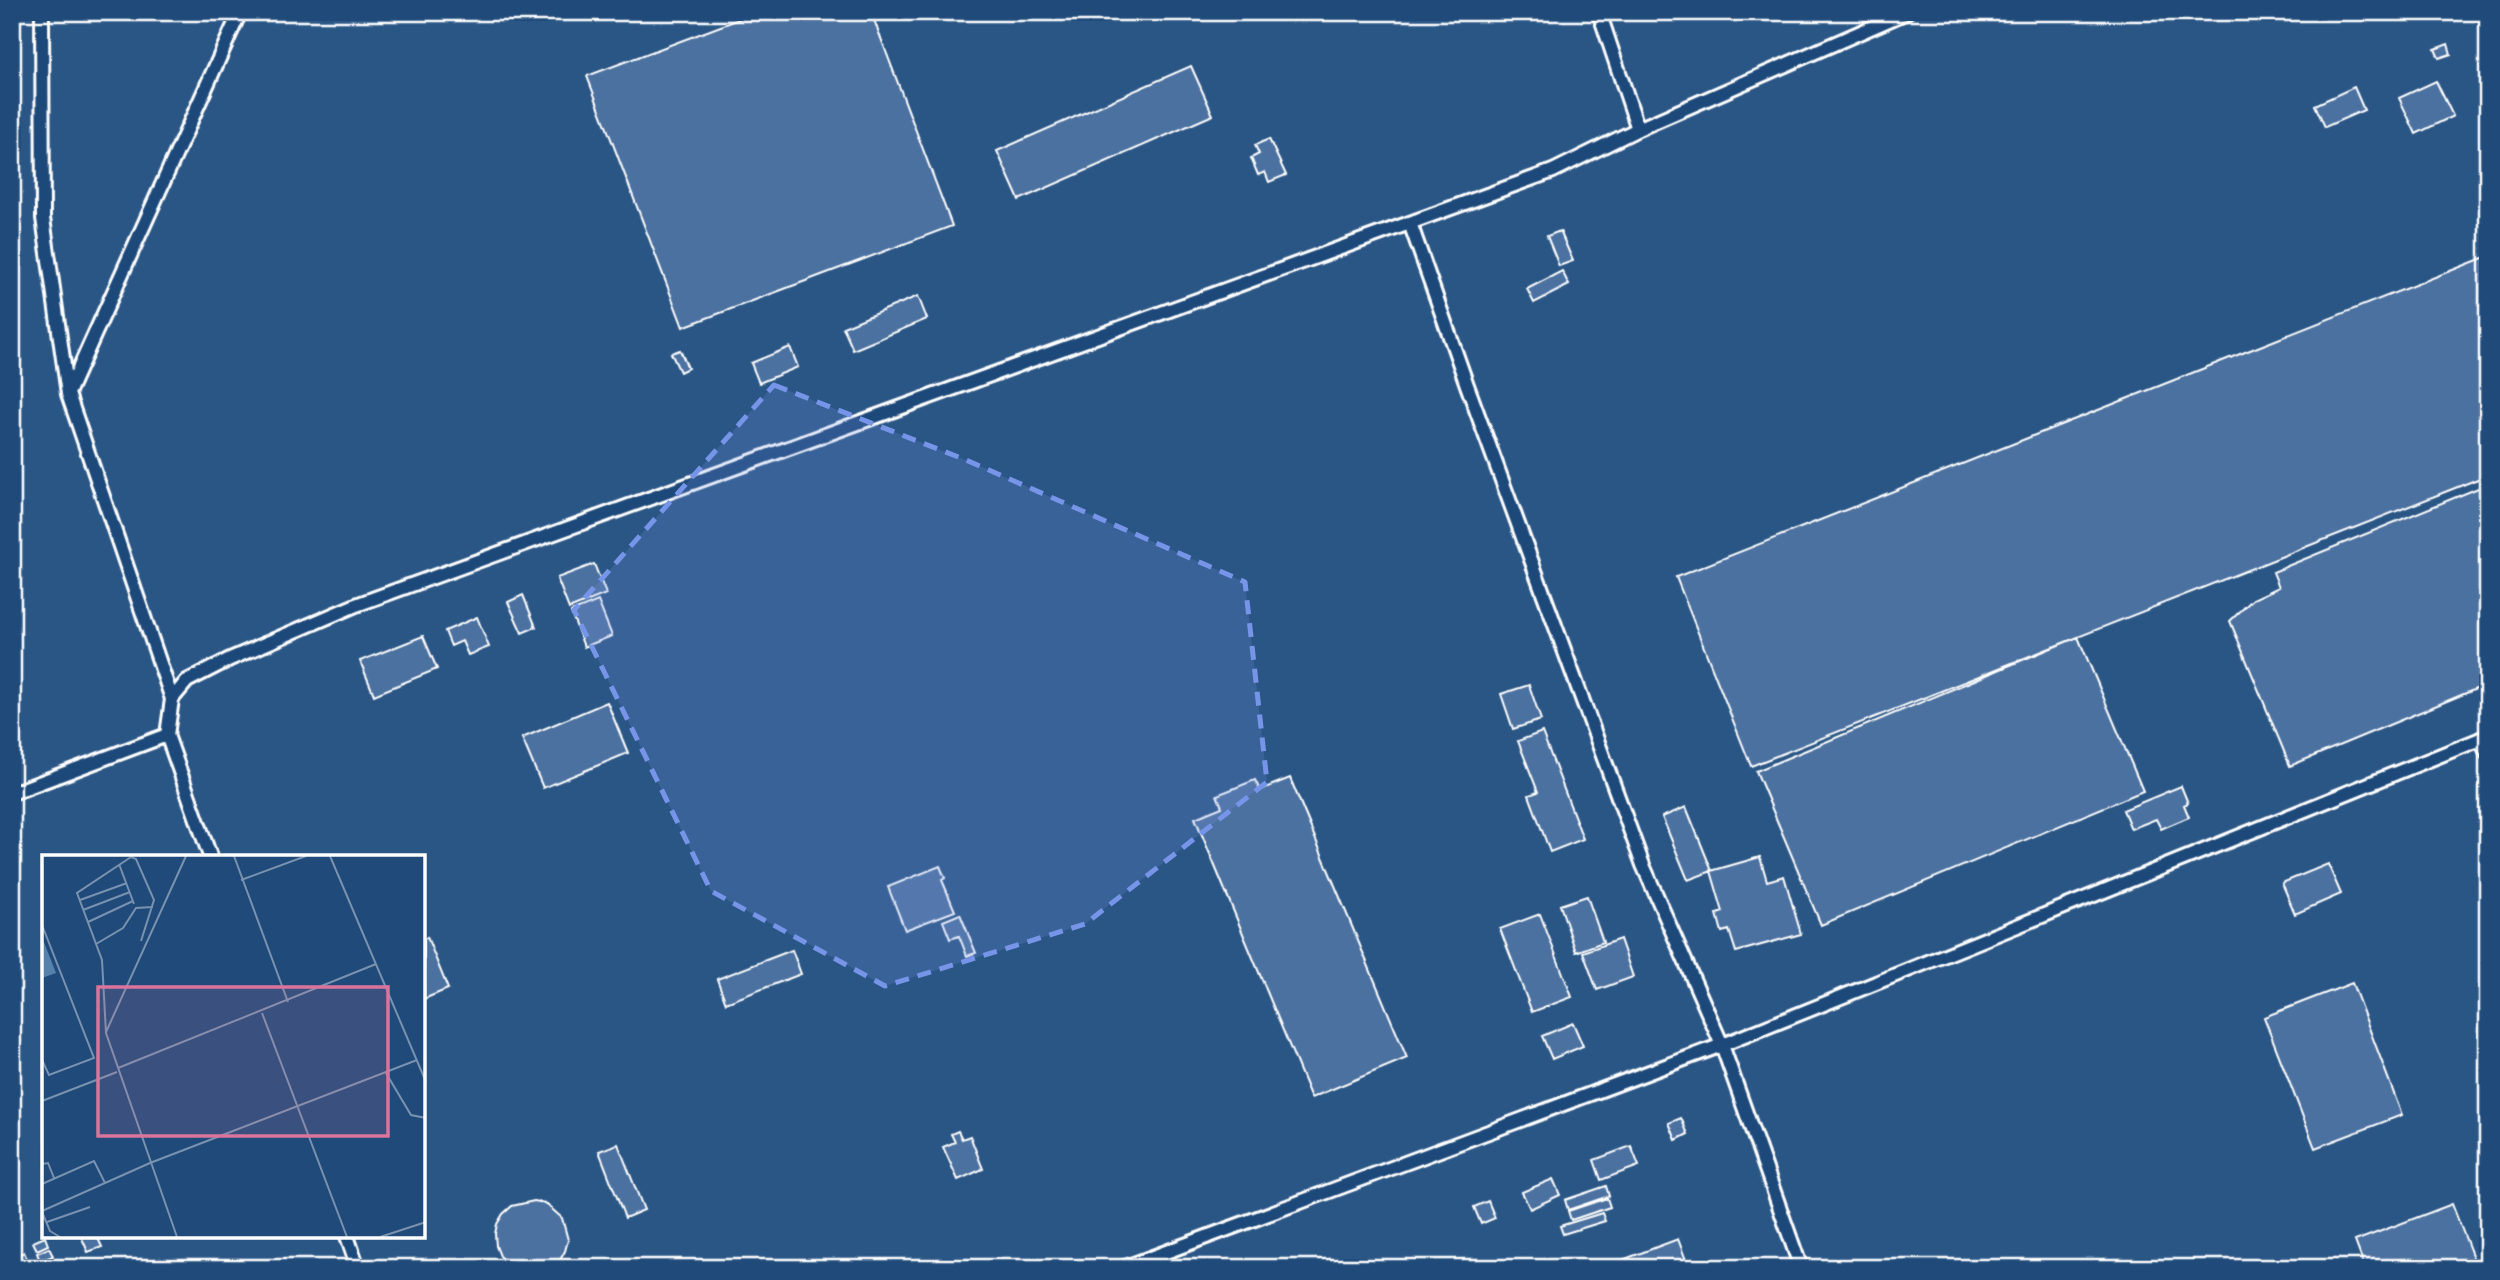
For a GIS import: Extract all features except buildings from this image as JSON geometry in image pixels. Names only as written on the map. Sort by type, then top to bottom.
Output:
[{"type":"lane","points":[[42,12],[43,218],[68,394],[172,699],[167,735],[210,855]]},
{"type":"lane","points":[[68,394],[240,12]]},
{"type":"lane","points":[[1599,12],[1638,129]]},
{"type":"lane","points":[[172,699],[187,681],[208,670],[356,605],[1553,171],[1638,129],[1907,12]]},
{"type":"lane","points":[[2485,12],[2488,18]]},
{"type":"lane","points":[[1410,223],[1643,865],[1722,1045],[1801,1268]]},
{"type":"lane","points":[[12,793],[167,735]]},
{"type":"lane","points":[[1123,1268],[1722,1045],[2484,738],[2488,754]]},
{"type":"lane","points":[[348,1238],[358,1268]]},
{"type":"highlighted area","points":[[774,385],[966,460],[1245,582],[1267,782],[1085,924],[885,986],[711,891],[574,610]]},
{"type":"shaded area","points":[[12,12],[2488,12],[2488,1268],[12,1268]]}]
